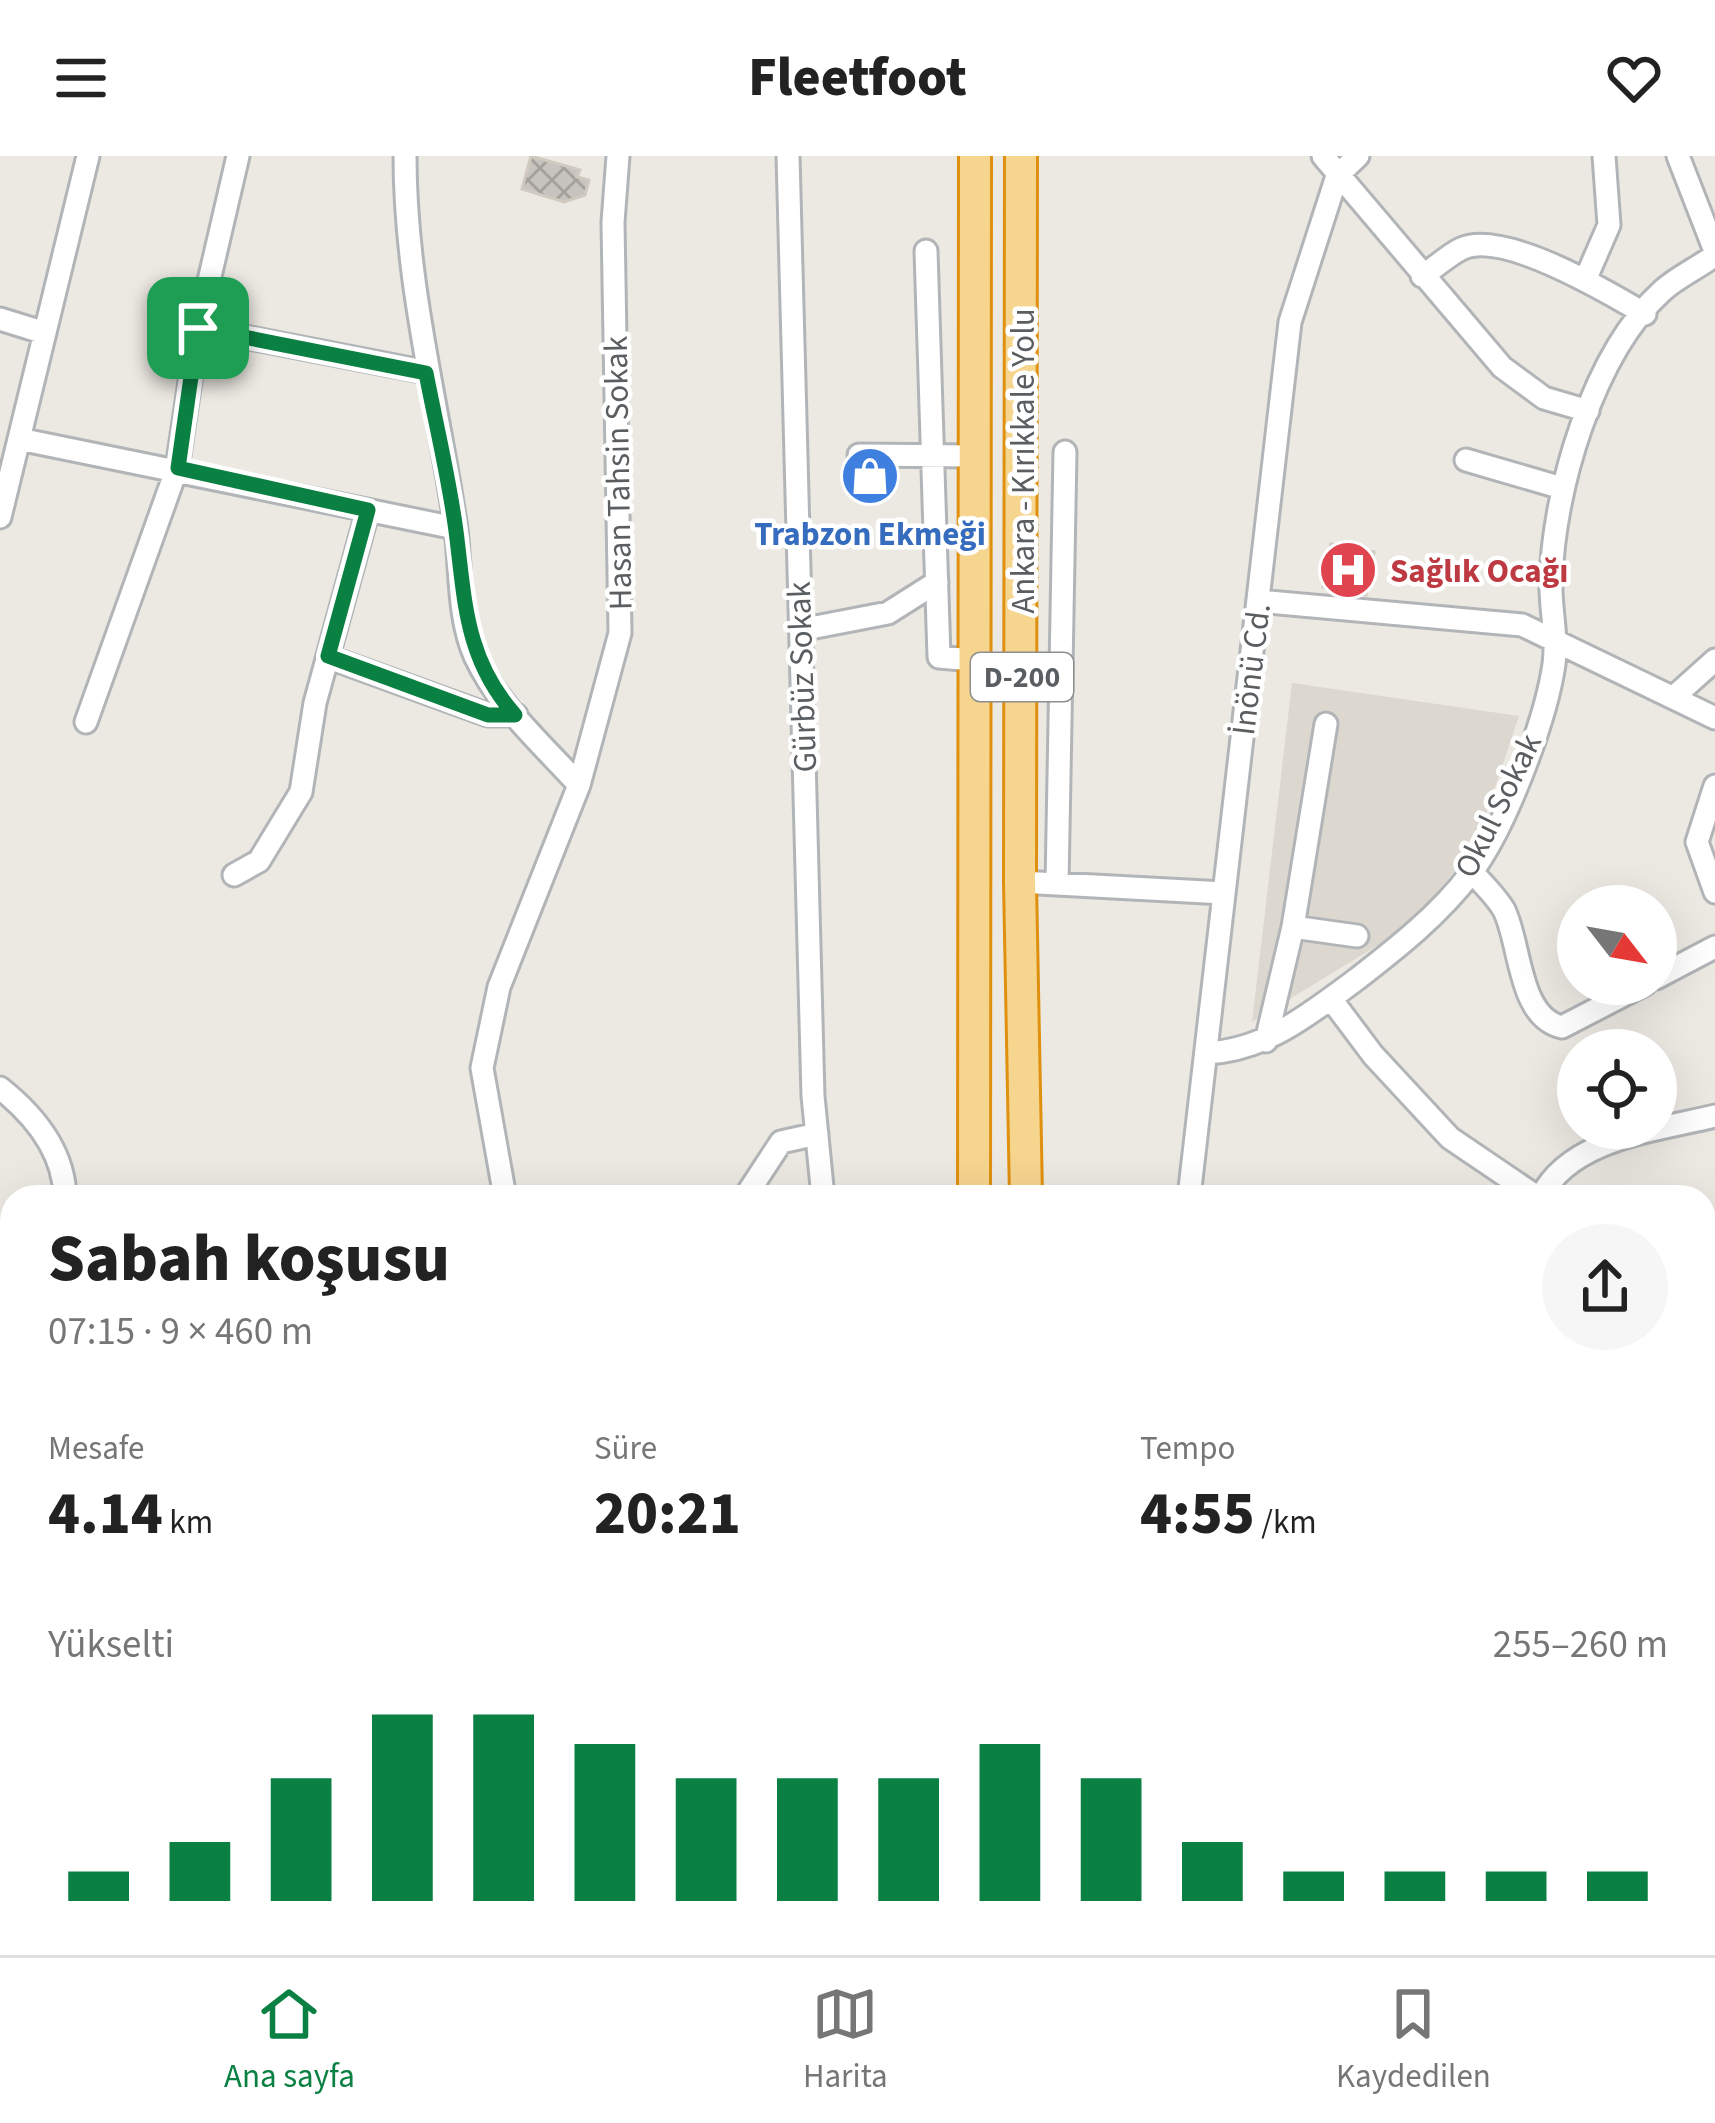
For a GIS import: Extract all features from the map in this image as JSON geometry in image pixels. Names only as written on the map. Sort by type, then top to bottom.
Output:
[{"type":"highway","name":"Ankara - Kırıkkale Yolu","points":[[974,1185],[975,156]]},
{"type":"highway","name":"Ankara - Kırıkkale Yolu","points":[[1021,156],[1020,882],[1026,1185]]},
{"type":"street","points":[[0,518],[88,156]]},
{"type":"street","points":[[86,722],[178,468],[198,328],[238,156]]},
{"type":"street","points":[[405,156],[405,227],[470,640],[515,715],[579,784]]},
{"type":"street","name":"Hasan Tahsin Sokak","points":[[503,1185],[482,1068],[499,987],[579,784],[620,633],[613,222],[618,156]]},
{"type":"street","name":"Gürbüz Sokak","points":[[788,156],[822,1185]]},
{"type":"street","points":[[1323,156],[1502,367],[1544,398],[1588,411]]},
{"type":"street","name":"İnönü Cd.","points":[[1190,1185],[1290,322],[1337,176],[1358,156]]},
{"type":"street","points":[[1586,278],[1609,225],[1604,156]]},
{"type":"street","points":[[1678,156],[1712,264]]},
{"type":"street","points":[[1421,276],[1463,247],[1490,245],[1586,278],[1645,314]]},
{"type":"street","points":[[926,251],[939,657],[974,660]]},
{"type":"street","name":"Okul Sokak","points":[[1206,1053],[1231,1053],[1267,1041],[1331,999],[1424,923],[1472,872],[1528,758],[1554,663],[1551,581],[1562,488],[1588,411],[1610,359],[1662,291],[1712,264]]},
{"type":"street","points":[[0,319],[45,333]]},
{"type":"street","points":[[198,328],[426,373]]},
{"type":"street","points":[[19,440],[178,468],[455,528]]},
{"type":"street","points":[[1057,884],[1065,452]]},
{"type":"street","points":[[859,454],[973,456]]},
{"type":"street","points":[[1466,460],[1562,488]]},
{"type":"street","points":[[234,875],[259,861],[302,792],[328,656],[368,510]]},
{"type":"street","points":[[1023,556],[1064,558]]},
{"type":"street","points":[[800,630],[887,613],[938,582]]},
{"type":"street","points":[[1258,601],[1522,625],[1676,695],[1715,718]]},
{"type":"street","points":[[328,656],[488,715],[515,715]]},
{"type":"street","points":[[1676,695],[1715,660]]},
{"type":"street","points":[[1267,1041],[1293,927],[1326,724]]},
{"type":"street","points":[[1715,786],[1697,842],[1699,859],[1715,892]]},
{"type":"street","points":[[1472,872],[1502,906],[1531,1002],[1548,1024],[1562,1027],[1604,1005]]},
{"type":"street","points":[[1020,882],[1224,892]]},
{"type":"street","points":[[1293,927],[1357,936]]},
{"type":"street","points":[[1677,967],[1715,947]]},
{"type":"street","points":[[1331,999],[1450,1138],[1521,1185]]},
{"type":"street","points":[[0,1088],[37,1120],[65,1185]]},
{"type":"street","points":[[1549,1185],[1566,1166],[1602,1145],[1715,1116]]},
{"type":"street","points":[[753,1185],[781,1142],[817,1134]]},
{"type":"shaded area","points":[[1292,683],[1519,716],[1476,844],[1411,925],[1252,1022]]},
{"type":"building","points":[[531,156],[580,170],[577,177],[589,180],[585,195],[564,202],[522,189]]},
{"type":"building","name":"Sağlık Ocağı","points":[[1331,544],[1374,552],[1366,595],[1323,587]]},
{"type":"place","name":"Trabzon Ekmeği","points":[[870,476]]},
{"type":"place","name":"Sağlık Ocağı","points":[[1348,570]]},
{"type":"route","points":[[198,328],[426,373],[455,528],[465,624],[476,657],[515,715],[488,715],[328,656],[368,510],[178,468],[198,328]]}]
